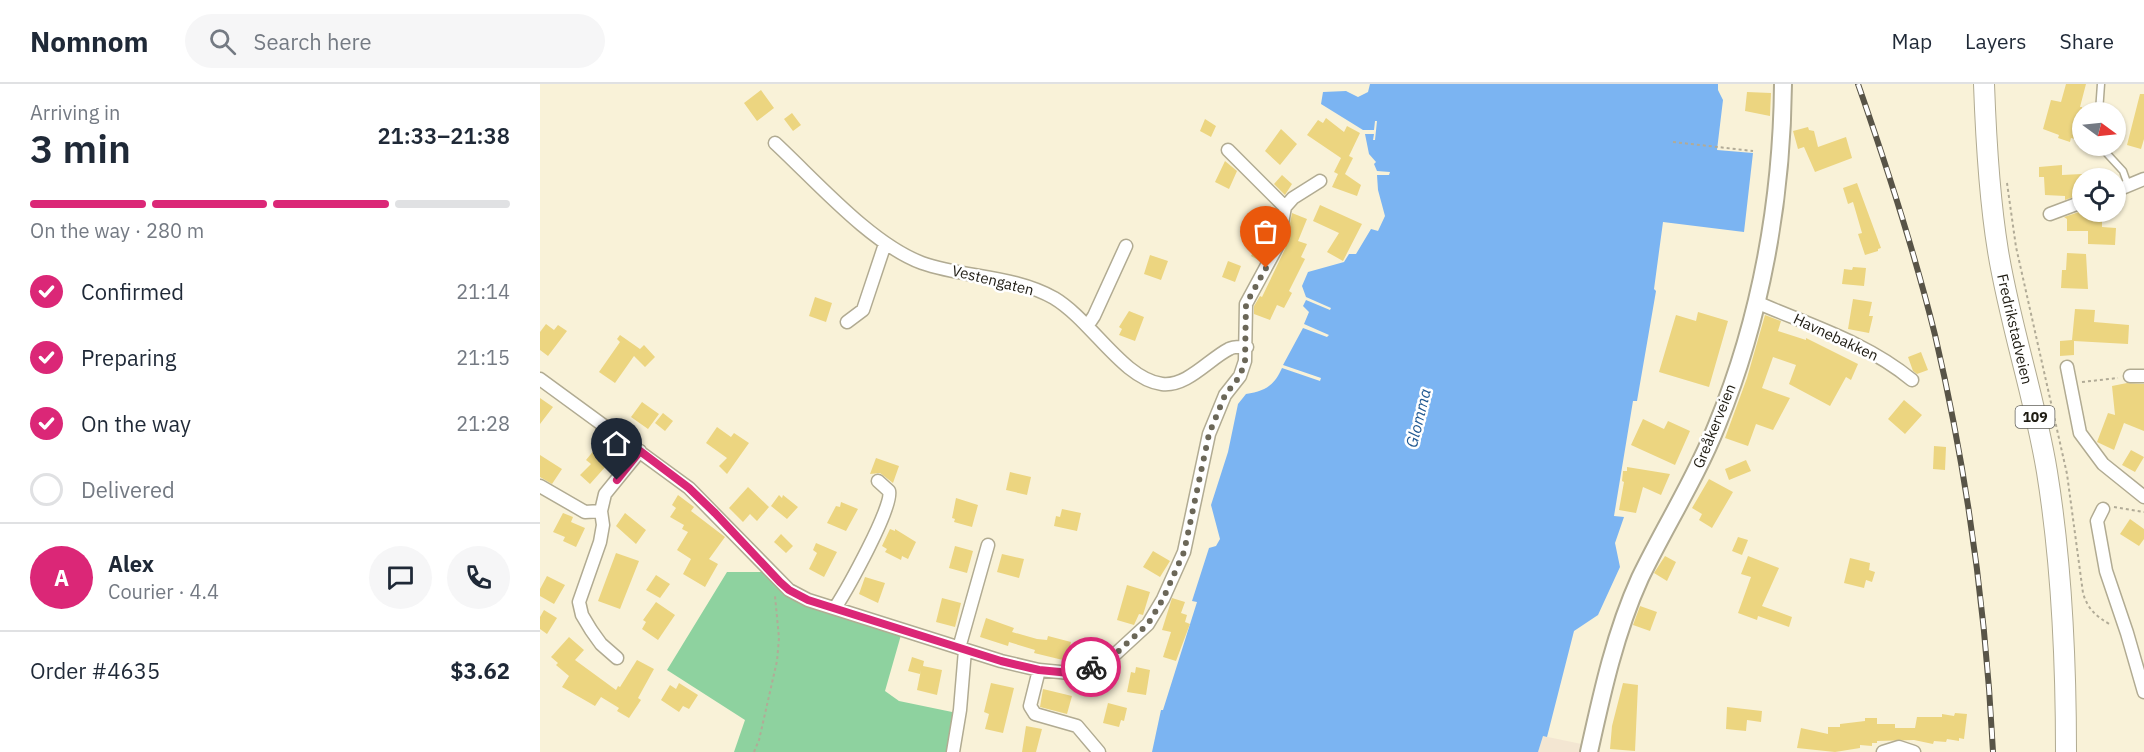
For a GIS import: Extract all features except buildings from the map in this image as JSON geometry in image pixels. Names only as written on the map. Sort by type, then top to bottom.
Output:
[{"type":"main road","name":"Greåkerveien","points":[[1589,752],[1605,684],[1630,603],[1718,425],[1731,389],[1756,302],[1778,178],[1783,84]]},
{"type":"main road","name":"Fredrikstadveien","points":[[1984,84],[1986,142],[1998,251],[2047,471],[2061,571],[2065,624],[2066,752]]},
{"type":"street","name":"Vestengaten","points":[[775,143],[885,244],[923,263],[1026,285],[1070,308],[1137,375],[1165,385],[1180,381],[1231,347],[1247,347]]},
{"type":"street","points":[[1228,150],[1285,207]]},
{"type":"street","points":[[2128,185],[2144,179]]},
{"type":"street","points":[[540,379],[689,488],[780,582],[789,590],[808,600],[962,649],[1039,670],[1070,673],[1094,667],[1111,658],[1148,624],[1163,599],[1184,552],[1209,434],[1225,395],[1240,376],[1245,361],[1247,347],[1244,314],[1246,304],[1278,245],[1285,207],[1293,198],[1320,181]]},
{"type":"street","points":[[2050,214],[2072,206]]},
{"type":"street","points":[[847,322],[863,310],[885,244]]},
{"type":"street","points":[[1088,325],[1126,246]]},
{"type":"street","name":"Havnebakken","points":[[1756,302],[1822,328],[1898,368],[1912,380]]},
{"type":"street","points":[[2067,366],[2080,433],[2103,464],[2144,497]]},
{"type":"street","points":[[2130,376],[2144,376]]},
{"type":"street","points":[[617,658],[607,651],[591,630],[582,615],[579,602],[600,542],[603,525],[601,512],[605,494],[640,451]]},
{"type":"street","points":[[835,608],[873,538],[890,500],[889,491],[878,482]]},
{"type":"street","points":[[540,486],[585,512],[601,512]]},
{"type":"street","points":[[2103,509],[2097,520],[2106,572],[2144,692]]},
{"type":"street","points":[[954,752],[960,710],[962,649],[988,545]]},
{"type":"street","points":[[1039,670],[1030,706],[1035,714],[1077,726],[1099,752]]},
{"type":"street","points":[[1882,752],[1899,747],[1914,752]]},
{"type":"lane","points":[[2100,102],[2101,84]]},
{"type":"lane","points":[[2109,156],[2123,171],[2128,185]]},
{"type":"path","points":[[1673,142],[1753,151]]},
{"type":"path","points":[[2007,177],[2016,247],[2067,474],[2086,605],[2094,615],[2127,633]]},
{"type":"path","points":[[2070,383],[2130,376]]},
{"type":"path","points":[[2103,509],[2107,506],[2144,512]]},
{"type":"path","points":[[754,752],[759,740],[777,661],[779,638],[776,596],[780,582]]},
{"type":"shaded area","points":[[1543,736],[1591,746],[1589,752],[1538,752]]},
{"type":"green space","points":[[727,572],[770,572],[780,582],[901,635],[885,691],[899,701],[957,713],[948,752],[734,752],[745,720],[667,670]]},
{"type":"water","name":"Glomma","points":[[1370,84],[1718,84],[1723,100],[1717,150],[1753,153],[1744,232],[1663,222],[1654,289],[1656,291],[1637,401],[1633,401],[1614,516],[1624,517],[1615,543],[1620,567],[1598,615],[1574,631],[1547,737],[1543,736],[1538,752],[1152,752],[1161,710],[1163,710],[1197,602],[1192,601],[1209,548],[1216,546],[1220,539],[1211,505],[1228,452],[1238,404],[1246,394],[1268,387],[1282,368],[1320,381],[1321,378],[1283,365],[1303,328],[1327,337],[1329,335],[1304,324],[1309,312],[1303,306],[1306,300],[1330,310],[1331,308],[1306,297],[1302,286],[1308,272],[1344,262],[1349,254],[1356,254],[1371,229],[1378,231],[1385,216],[1378,190],[1377,175],[1389,175],[1390,172],[1377,171],[1374,164],[1376,162],[1369,154],[1365,134],[1374,134],[1373,140],[1375,140],[1377,121],[1375,121],[1374,130],[1363,130],[1321,104],[1323,92],[1346,91],[1358,97],[1368,92]]},
{"type":"railway","points":[[1858,84],[1890,177],[1927,303],[1957,438],[1980,594],[1993,752]]},
{"type":"way so far","points":[[1091,667],[1111,658],[1148,624],[1163,599],[1184,552],[1209,434],[1225,395],[1240,376],[1245,361],[1247,347],[1244,314],[1246,304],[1266,268]]},
{"type":"route","points":[[617,480],[640,451],[689,488],[789,590],[808,600],[1001,661],[1039,670],[1070,673],[1091,667]]}]
